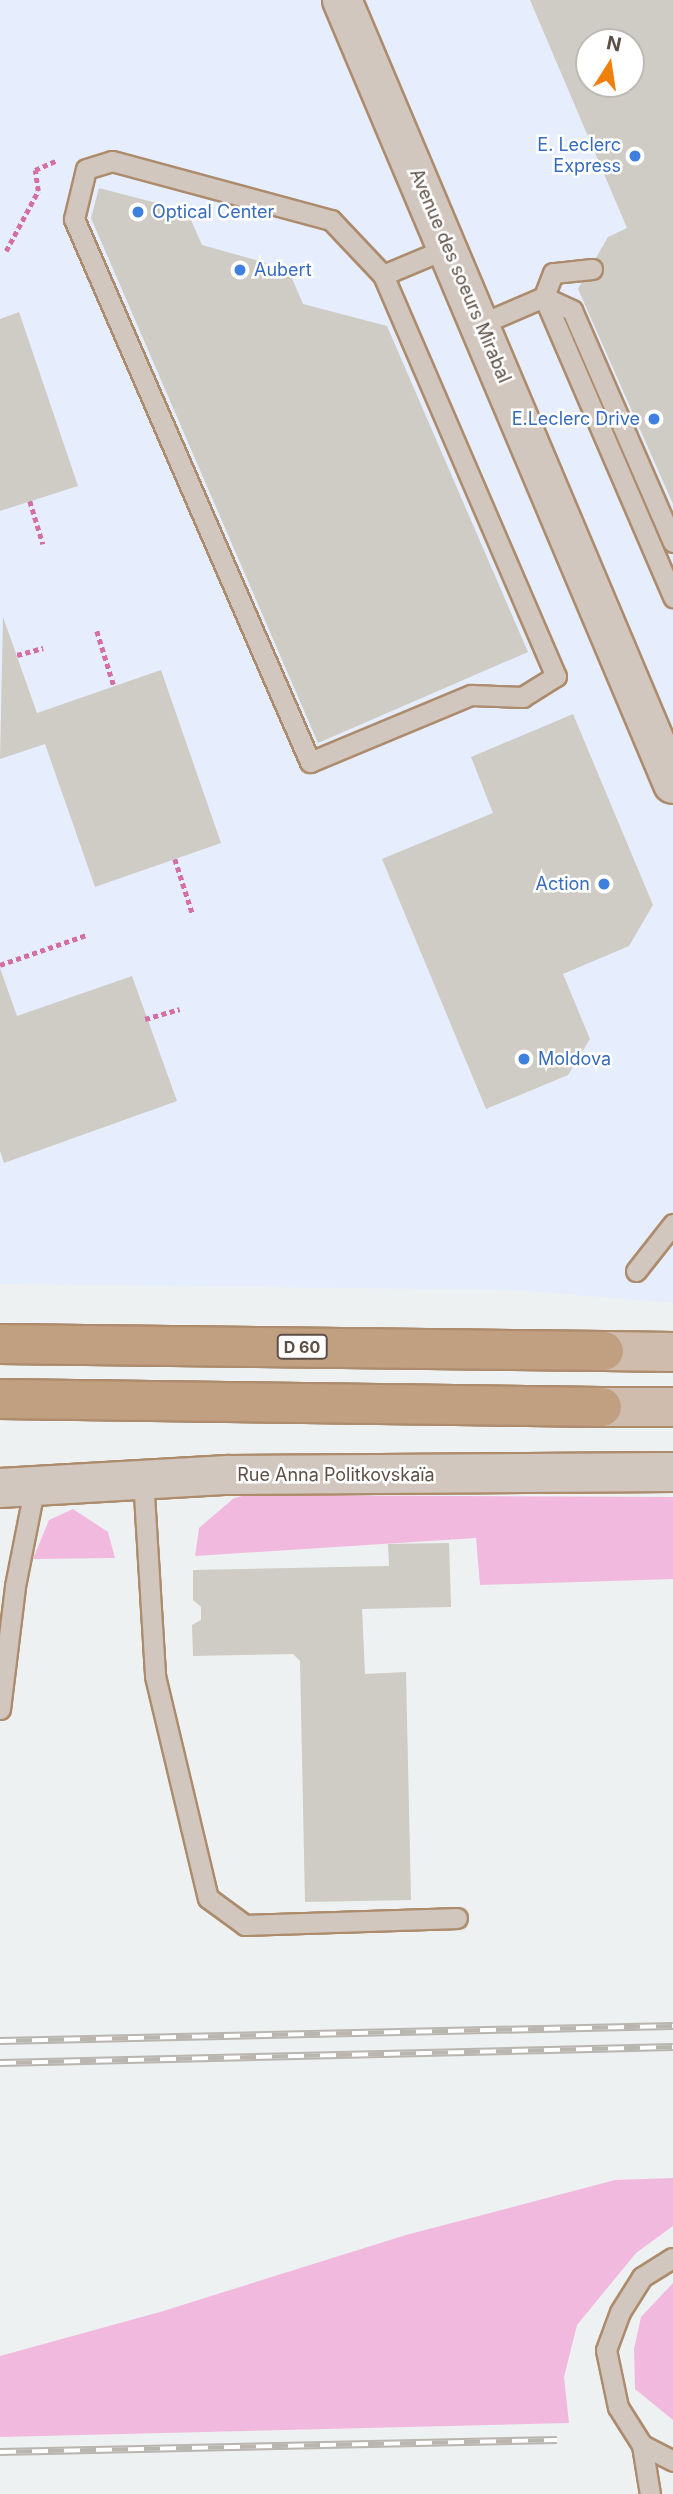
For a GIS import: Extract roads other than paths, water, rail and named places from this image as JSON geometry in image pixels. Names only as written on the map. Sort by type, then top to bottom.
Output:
[{"type":"highway","name":"D 60","points":[[0,1344],[604,1351]]},
{"type":"highway","points":[[0,1399],[601,1408]]},
{"type":"main road","name":"D 60","points":[[604,1351],[673,1352]]},
{"type":"main road","points":[[601,1408],[673,1407]]},
{"type":"street","name":"Avenue des soeurs Mirabal","points":[[342,0],[673,784]]},
{"type":"street","name":"Rue Anna Politkovskaïa","points":[[17,1486],[143,1478],[673,1472]]},
{"type":"lane","points":[[112,161],[331,219],[383,275],[556,676],[523,697],[471,695],[310,762],[74,219],[86,169],[112,161]]},
{"type":"lane","points":[[383,275],[448,248]]},
{"type":"lane","points":[[592,269],[553,273],[544,297],[673,597]]},
{"type":"lane","points":[[481,324],[544,297],[572,310],[673,542]]},
{"type":"lane","points":[[636,1271],[673,1224]]},
{"type":"lane","points":[[143,1478],[155,1676],[208,1898],[245,1925],[457,1918]]},
{"type":"lane","points":[[0,1709],[15,1587],[17,1486]]},
{"type":"lane","points":[[650,2494],[642,2445],[618,2407],[606,2350],[620,2312],[642,2277],[673,2258]]},
{"type":"lane","points":[[642,2445],[673,2461]]},
{"type":"railway","points":[[0,2041],[673,2026]]},
{"type":"railway","points":[[0,2063],[673,2047]]},
{"type":"railway","points":[[0,2452],[557,2440]]},
{"type":"place","name":"E. Leclerc Express","points":[[635,156]]},
{"type":"place","name":"Optical Center","points":[[138,212]]},
{"type":"place","name":"Aubert","points":[[240,270]]},
{"type":"place","name":"E.Leclerc Drive","points":[[654,419]]},
{"type":"place","name":"Action","points":[[604,884]]},
{"type":"place","name":"Moldova","points":[[524,1059]]}]
